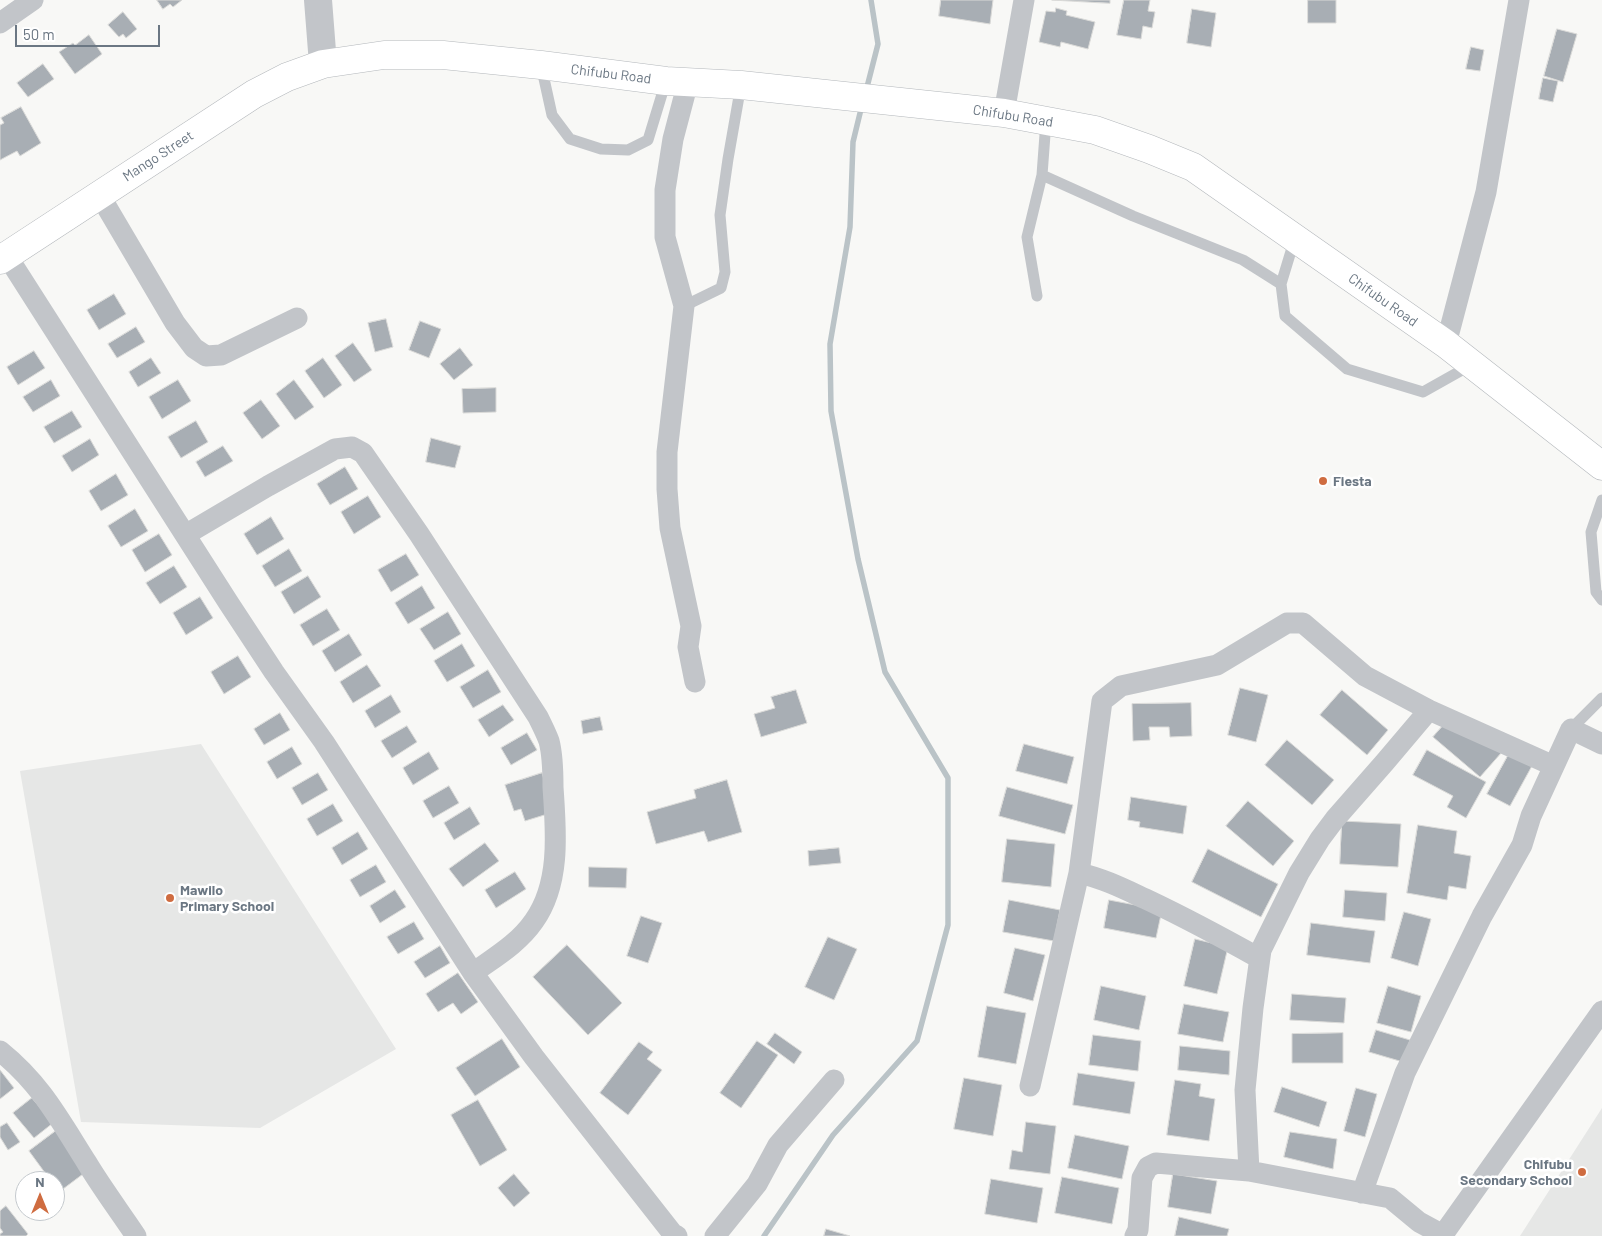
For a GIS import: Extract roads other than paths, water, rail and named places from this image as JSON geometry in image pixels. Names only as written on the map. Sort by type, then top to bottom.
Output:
[{"type":"main road","name":"Chifubu Road","points":[[323,64],[384,55],[442,55],[677,82],[741,85],[900,101],[1004,113],[1095,130],[1193,167],[1446,344],[1602,466]]},
{"type":"main road","name":"Mango Street","points":[[4,258],[254,94],[287,77],[323,64]]},
{"type":"street","points":[[0,23],[33,0]]},
{"type":"street","points":[[318,0],[323,64]]},
{"type":"street","points":[[1004,113],[1024,0]]},
{"type":"street","points":[[1446,344],[1486,192],[1519,0]]},
{"type":"street","points":[[677,82],[665,190],[665,237],[684,306],[666,452],[667,489],[670,528],[691,626],[688,647],[694,682]]},
{"type":"street","points":[[99,194],[175,323],[194,348],[206,356],[221,355],[298,318]]},
{"type":"street","points":[[4,258],[269,665],[324,742],[473,973],[534,1057],[673,1234],[677,1236]]},
{"type":"street","points":[[185,535],[335,449],[352,447],[363,453],[419,534],[538,717],[550,743],[556,838],[553,874],[546,899],[534,921],[517,942],[473,973]]},
{"type":"street","points":[[1030,1086],[1079,874],[1102,701],[1121,686],[1218,665],[1287,623],[1303,623],[1365,676],[1429,710],[1554,766]]},
{"type":"street","points":[[1249,1170],[1246,1090],[1259,958],[1265,938],[1299,873],[1334,819],[1429,710]]},
{"type":"street","points":[[1362,1193],[1405,1073],[1482,916],[1522,845],[1531,816],[1571,729],[1602,744]]},
{"type":"street","points":[[1079,874],[1098,877],[1131,892],[1197,923],[1259,958]]},
{"type":"street","points":[[1135,1236],[1138,1230],[1142,1178],[1148,1167],[1156,1162],[1249,1170],[1390,1198],[1419,1222],[1442,1236],[1602,1011]]},
{"type":"street","points":[[0,1051],[16,1063],[33,1081],[53,1108],[136,1236]]},
{"type":"street","points":[[715,1236],[757,1184],[778,1145],[834,1080]]},
{"type":"lane","points":[[541,65],[552,116],[570,138],[601,149],[628,150],[648,140],[677,82]]},
{"type":"lane","points":[[684,306],[721,288],[725,272],[720,215],[741,85]]},
{"type":"lane","points":[[1037,296],[1027,237],[1042,175],[1046,121]]},
{"type":"lane","points":[[1042,175],[1133,216],[1243,260],[1281,284]]},
{"type":"lane","points":[[1295,238],[1281,284],[1285,316],[1347,368],[1423,392],[1471,365]]},
{"type":"lane","points":[[1602,500],[1591,532],[1596,592],[1602,600]]},
{"type":"lane","points":[[1571,729],[1602,698]]},
{"type":"waterway","points":[[866,91],[878,44],[871,0]]},
{"type":"waterway","points":[[764,1236],[833,1135],[917,1041],[948,925],[948,778],[885,672],[858,559],[831,411],[830,344],[850,227],[853,142],[862,105]]},
{"type":"place","name":"Fiesta","points":[[1323,481]]},
{"type":"place","name":"Mawilo Primary School","points":[[170,898]]},
{"type":"place","name":"Chifubu Secondary School","points":[[1582,1172]]}]
